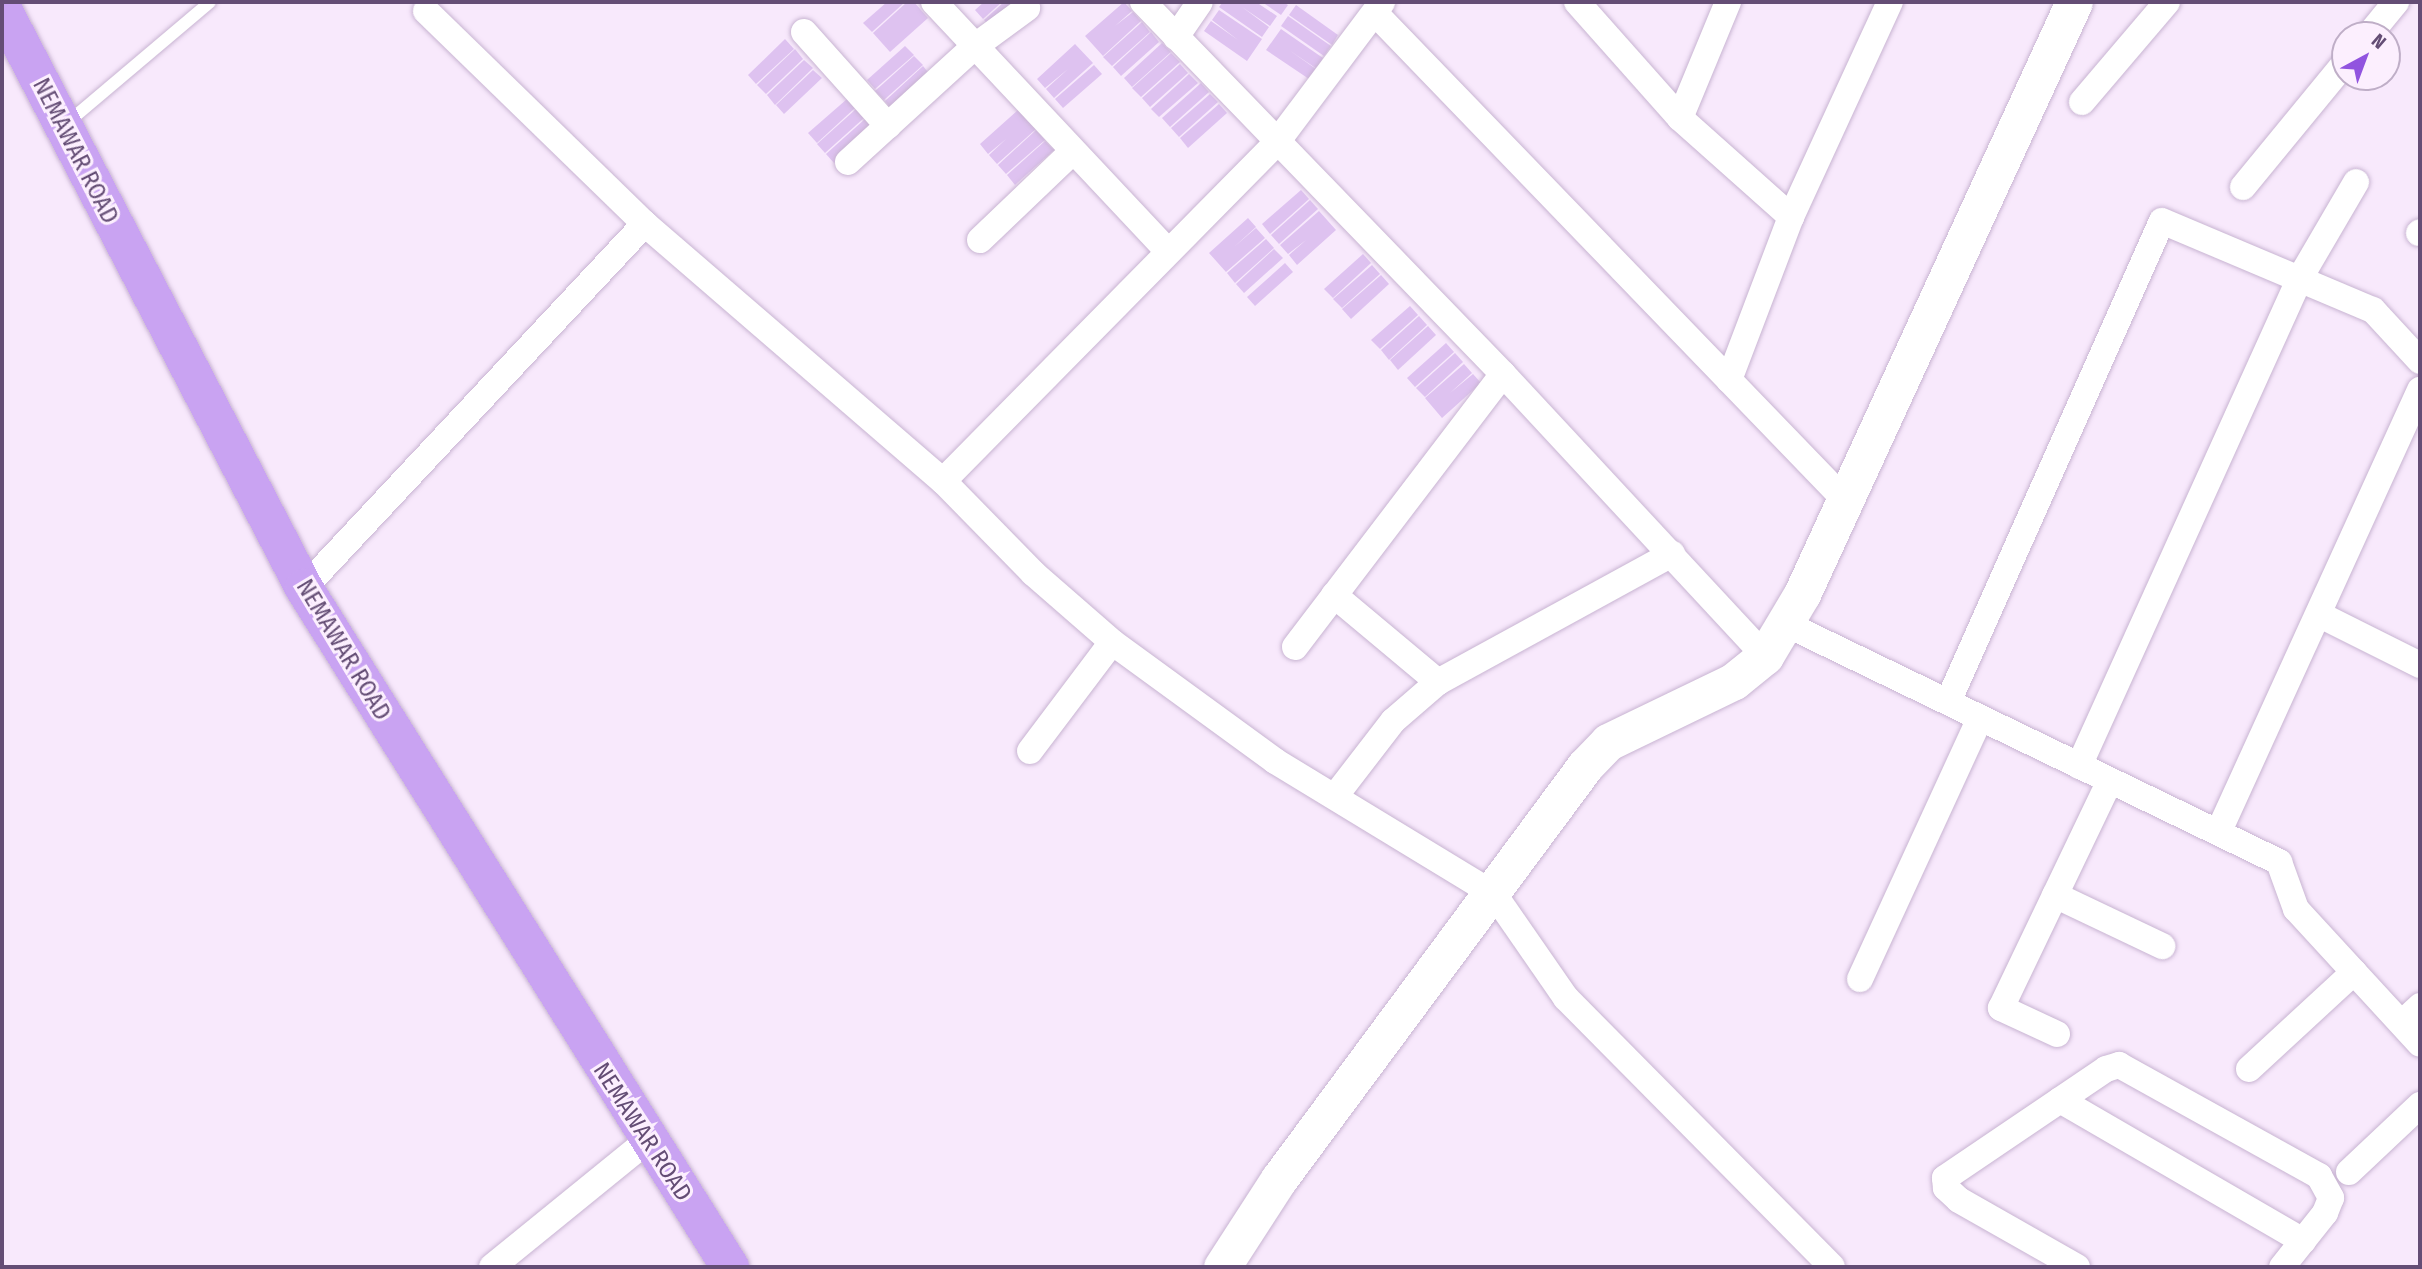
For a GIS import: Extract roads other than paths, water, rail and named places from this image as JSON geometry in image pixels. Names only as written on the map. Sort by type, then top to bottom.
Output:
[{"type":"highway","name":"NEMAWAR ROAD","points":[[2,8],[304,588],[647,1141],[730,1267]]},
{"type":"street","points":[[934,2],[1072,152],[1168,251]]},
{"type":"street","points":[[1143,2],[1503,374],[1765,656]]},
{"type":"street","points":[[1176,37],[1200,2]]},
{"type":"street","points":[[1577,2],[1680,118],[1791,217]]},
{"type":"street","points":[[1680,118],[1728,2]]},
{"type":"street","points":[[1729,380],[1791,217],[1890,2]]},
{"type":"street","points":[[1222,1267],[1279,1179],[1494,894],[1585,766],[1608,742],[1734,681],[1765,656],[1784,624],[1844,499],[2074,2]]},
{"type":"street","points":[[2082,102],[2167,2]]},
{"type":"street","points":[[2380,21],[2396,2]]},
{"type":"street","points":[[943,481],[1277,142],[1378,7],[1844,499]]},
{"type":"street","points":[[848,162],[974,47],[1027,8]]},
{"type":"street","points":[[426,11],[645,224],[943,481],[1033,573],[1112,642],[1275,761],[1336,795],[1494,894],[1566,998],[1832,1267]]},
{"type":"street","points":[[804,32],[888,126]]},
{"type":"street","points":[[2242,187],[2331,81]]},
{"type":"street","points":[[980,240],[1072,152]]},
{"type":"street","points":[[2078,766],[2300,278],[2356,182]]},
{"type":"street","points":[[1948,702],[2162,221],[2373,310],[2420,361]]},
{"type":"street","points":[[304,588],[645,224]]},
{"type":"street","points":[[1295,647],[1503,374]]},
{"type":"street","points":[[2219,831],[2420,390]]},
{"type":"street","points":[[1336,795],[1394,721],[1438,682],[1672,554]]},
{"type":"street","points":[[1334,594],[1438,682]]},
{"type":"street","points":[[2319,615],[2420,665]]},
{"type":"street","points":[[1784,624],[2279,862],[2296,908],[2354,972],[2411,1015],[2420,1044]]},
{"type":"street","points":[[1030,751],[1112,642]]},
{"type":"street","points":[[1860,979],[1980,718]]},
{"type":"street","points":[[2057,1034],[2001,1008],[2110,780]]},
{"type":"street","points":[[2055,895],[2162,946]]},
{"type":"street","points":[[2249,1069],[2354,972]]},
{"type":"street","points":[[2077,1267],[1959,1200],[1946,1188],[1945,1178],[2060,1100],[2119,1065],[2319,1176],[2331,1198],[2282,1267]]},
{"type":"street","points":[[2060,1100],[2303,1241]]},
{"type":"street","points":[[2349,1172],[2420,1105]]},
{"type":"street","points":[[492,1267],[647,1141]]},
{"type":"lane","points":[[62,127],[210,2]]}]
